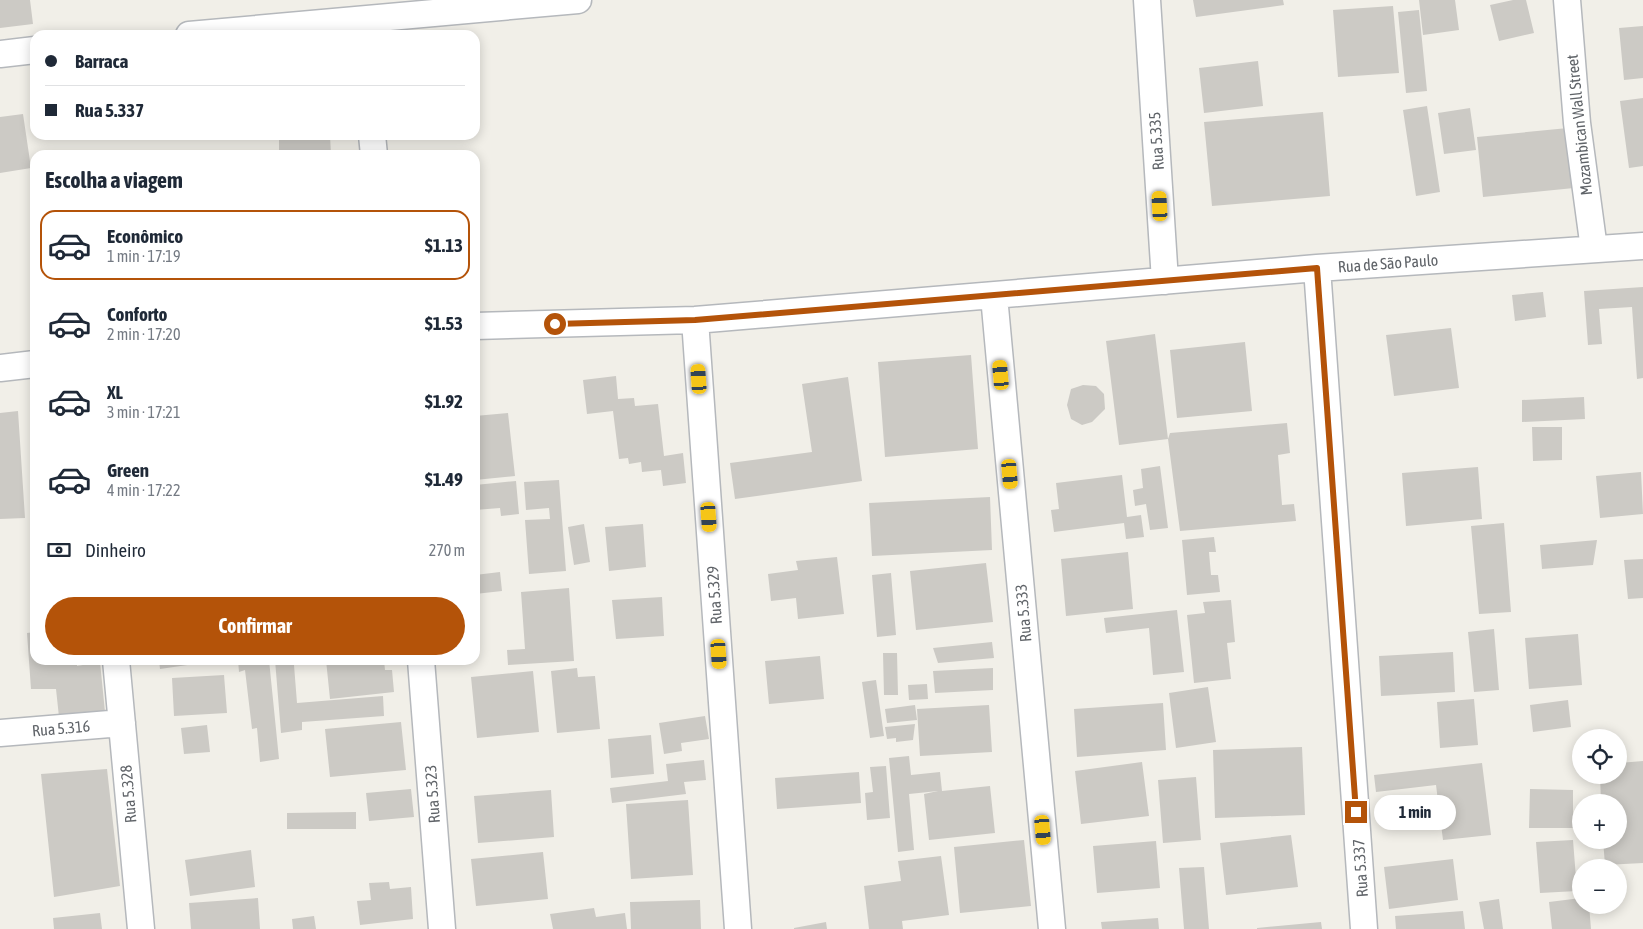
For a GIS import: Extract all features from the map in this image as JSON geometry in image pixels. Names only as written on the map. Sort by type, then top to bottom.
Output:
[{"type":"street","points":[[239,30],[357,18],[578,0]]},
{"type":"street","name":"Rua 5.335","points":[[1147,0],[1165,281]]},
{"type":"street","name":"Mozambican Wall Street","points":[[1567,0],[1577,122],[1594,249]]},
{"type":"street","points":[[0,54],[30,51]]},
{"type":"street","name":"Rua de São Paulo","points":[[480,326],[695,320],[1317,268],[1643,246]]},
{"type":"street","name":"Rua 5.337","points":[[1317,268],[1364,929]]},
{"type":"street","name":"Rua 5.333","points":[[994,296],[1052,929]]},
{"type":"street","name":"Rua 5.329","points":[[695,320],[738,929]]},
{"type":"street","points":[[0,368],[30,365]]},
{"type":"street","name":"Rua 5.328","points":[[116,665],[141,929]]},
{"type":"street","name":"Rua 5.323","points":[[421,665],[442,929]]},
{"type":"street","name":"Rua 5.316","points":[[0,733],[122,723]]},
{"type":"building","points":[[0,0],[30,0],[33,24],[0,28]]},
{"type":"building","points":[[1193,0],[1283,0],[1284,5],[1196,17]]},
{"type":"building","points":[[1419,0],[1455,0],[1459,30],[1423,35]]},
{"type":"building","points":[[1513,0],[1526,0],[1534,33],[1499,41],[1490,5]]},
{"type":"building","points":[[1393,6],[1399,73],[1338,77],[1333,10]]},
{"type":"building","points":[[1419,10],[1427,91],[1406,93],[1398,12]]},
{"type":"building","points":[[1643,26],[1643,78],[1624,80],[1619,28]]},
{"type":"building","points":[[1258,61],[1263,106],[1204,113],[1199,68]]},
{"type":"building","points":[[1643,98],[1643,166],[1629,168],[1620,101]]},
{"type":"building","points":[[1427,106],[1440,192],[1416,196],[1403,110]]},
{"type":"building","points":[[1470,108],[1476,150],[1444,154],[1438,113]]},
{"type":"building","points":[[1323,112],[1330,196],[1212,206],[1204,122]]},
{"type":"building","points":[[23,114],[30,168],[0,173],[0,117]]},
{"type":"building","points":[[1568,128],[1574,188],[1483,197],[1477,137]]},
{"type":"building","points":[[279,140],[330,140],[331,150],[279,150]]},
{"type":"building","points":[[1643,287],[1643,378],[1637,379],[1632,307],[1599,309],[1602,344],[1588,345],[1584,291]]},
{"type":"building","points":[[1543,292],[1546,317],[1515,321],[1512,295]]},
{"type":"building","points":[[1451,328],[1459,388],[1394,396],[1386,335]]},
{"type":"building","points":[[1155,334],[1168,439],[1119,445],[1106,341]]},
{"type":"building","points":[[1245,342],[1252,411],[1177,418],[1170,350]]},
{"type":"building","points":[[971,355],[978,449],[885,457],[878,362]]},
{"type":"building","points":[[616,376],[618,399],[634,398],[635,406],[658,404],[664,456],[683,453],[686,483],[663,486],[661,470],[642,472],[641,462],[629,464],[628,458],[619,459],[613,411],[587,414],[583,380]]},
{"type":"building","points":[[848,377],[862,481],[735,499],[730,463],[812,452],[802,384]]},
{"type":"building","points":[[1083,385],[1096,386],[1104,394],[1105,409],[1092,422],[1082,425],[1071,419],[1067,405],[1071,389]]},
{"type":"building","points":[[1584,397],[1585,419],[1522,422],[1522,400]]},
{"type":"building","points":[[18,411],[25,518],[0,519],[0,413]]},
{"type":"building","points":[[508,413],[515,476],[480,480],[480,416]]},
{"type":"building","points":[[1287,423],[1290,453],[1278,455],[1282,505],[1294,504],[1296,521],[1180,531],[1168,439],[1170,433]]},
{"type":"building","points":[[1532,427],[1562,427],[1562,460],[1533,461]]},
{"type":"building","points":[[1160,466],[1168,528],[1150,530],[1146,504],[1135,506],[1133,490],[1143,488],[1141,469]]},
{"type":"building","points":[[1478,467],[1482,519],[1406,526],[1402,473]]},
{"type":"building","points":[[1641,472],[1643,514],[1600,518],[1596,476]]},
{"type":"building","points":[[1122,475],[1127,517],[1141,515],[1144,537],[1126,539],[1124,523],[1054,532],[1051,510],[1059,509],[1056,483]]},
{"type":"building","points":[[559,480],[566,571],[529,574],[525,520],[550,519],[549,508],[526,510],[524,482]]},
{"type":"building","points":[[516,481],[519,514],[501,516],[500,508],[480,510],[480,485]]},
{"type":"building","points":[[990,497],[992,550],[872,556],[869,503]]},
{"type":"building","points":[[1504,523],[1511,612],[1479,614],[1471,526]]},
{"type":"building","points":[[584,524],[590,562],[574,565],[568,527]]},
{"type":"building","points":[[643,524],[646,567],[609,571],[605,527]]},
{"type":"building","points":[[1214,537],[1216,552],[1209,552],[1211,575],[1218,575],[1220,592],[1187,595],[1182,540]]},
{"type":"building","points":[[1597,540],[1593,565],[1542,569],[1540,545]]},
{"type":"building","points":[[1128,552],[1133,609],[1066,616],[1061,559]]},
{"type":"building","points":[[837,557],[844,614],[798,619],[796,598],[771,601],[768,574],[798,570],[796,561]]},
{"type":"building","points":[[1643,559],[1643,598],[1628,599],[1624,560]]},
{"type":"building","points":[[986,563],[993,622],[916,630],[910,571]]},
{"type":"building","points":[[500,572],[502,591],[480,593],[480,574]]},
{"type":"building","points":[[891,573],[896,635],[877,637],[872,575]]},
{"type":"building","points":[[569,588],[574,661],[508,665],[507,650],[525,649],[521,592]]},
{"type":"building","points":[[662,597],[664,636],[616,639],[612,600]]},
{"type":"building","points":[[1231,600],[1235,642],[1227,643],[1231,679],[1194,683],[1187,615],[1205,613],[1203,602]]},
{"type":"building","points":[[1177,610],[1184,672],[1153,675],[1149,628],[1106,633],[1104,618]]},
{"type":"building","points":[[1494,629],[1499,690],[1474,692],[1468,632]]},
{"type":"building","points":[[27,633],[30,633],[30,665],[100,665],[105,712],[59,717],[56,689],[31,689]]},
{"type":"building","points":[[1578,634],[1582,685],[1529,689],[1525,638]]},
{"type":"building","points":[[992,642],[994,658],[938,663],[933,648]]},
{"type":"building","points":[[1453,652],[1455,692],[1381,696],[1379,656]]},
{"type":"building","points":[[883,653],[897,653],[898,695],[884,695]]},
{"type":"building","points":[[820,656],[824,699],[769,704],[765,661]]},
{"type":"building","points":[[160,665],[188,665],[160,669]]},
{"type":"building","points":[[238,665],[270,665],[279,759],[260,762],[257,728],[252,729],[245,670],[239,672]]},
{"type":"building","points":[[275,665],[294,665],[297,703],[383,696],[384,716],[302,722],[302,730],[281,733]]},
{"type":"building","points":[[327,665],[384,665],[385,670],[392,670],[394,692],[330,699]]},
{"type":"building","points":[[577,668],[578,677],[595,676],[600,729],[557,733],[551,671]]},
{"type":"building","points":[[993,668],[993,690],[935,693],[933,671]]},
{"type":"building","points":[[533,671],[539,732],[477,738],[471,677]]},
{"type":"building","points":[[224,675],[227,713],[174,716],[172,678]]},
{"type":"building","points":[[876,680],[884,736],[870,738],[862,682]]},
{"type":"building","points":[[927,684],[928,699],[909,700],[908,685]]},
{"type":"building","points":[[1208,687],[1216,742],[1176,748],[1169,693]]},
{"type":"building","points":[[1474,699],[1478,745],[1440,748],[1437,702]]},
{"type":"building","points":[[1568,700],[1571,727],[1533,732],[1530,705]]},
{"type":"building","points":[[1163,703],[1166,750],[1077,757],[1074,709]]},
{"type":"building","points":[[915,705],[917,720],[887,723],[885,709]]},
{"type":"building","points":[[989,705],[992,752],[920,756],[917,709]]},
{"type":"building","points":[[705,716],[709,739],[681,743],[682,751],[664,754],[659,723]]},
{"type":"building","points":[[401,722],[406,770],[330,777],[325,729]]},
{"type":"building","points":[[915,724],[913,740],[896,742],[896,738],[887,739],[885,727]]},
{"type":"building","points":[[207,725],[210,752],[184,754],[181,728]]},
{"type":"building","points":[[651,735],[654,774],[611,778],[608,739]]},
{"type":"building","points":[[1302,747],[1305,815],[1215,818],[1213,750]]},
{"type":"building","points":[[909,756],[911,775],[940,772],[942,791],[990,786],[995,833],[929,840],[924,794],[938,791],[909,794],[914,850],[898,852],[889,758]]},
{"type":"building","points":[[704,760],[706,780],[684,782],[686,794],[612,803],[610,788],[668,781],[666,764]]},
{"type":"building","points":[[1643,761],[1643,863],[1627,864],[1627,859],[1605,859],[1604,849],[1627,849],[1627,794],[1601,794],[1600,784],[1627,784],[1627,762]]},
{"type":"building","points":[[1142,762],[1149,816],[1081,824],[1075,771]]},
{"type":"building","points":[[1482,763],[1491,835],[1443,840],[1436,785],[1376,792],[1374,775]]},
{"type":"building","points":[[886,766],[890,818],[867,820],[865,793],[873,792],[870,767]]},
{"type":"building","points":[[107,769],[120,886],[54,897],[41,774]]},
{"type":"building","points":[[859,772],[861,803],[777,809],[775,778]]},
{"type":"building","points":[[1196,777],[1201,840],[1163,843],[1158,780]]},
{"type":"building","points":[[411,789],[414,817],[369,821],[366,793]]},
{"type":"building","points":[[1530,789],[1573,790],[1572,828],[1529,828]]},
{"type":"building","points":[[551,790],[554,837],[478,843],[474,796]]},
{"type":"building","points":[[688,800],[693,875],[631,879],[626,804]]},
{"type":"building","points":[[356,812],[356,829],[287,829],[287,813]]},
{"type":"building","points":[[1291,835],[1298,887],[1226,895],[1220,843]]},
{"type":"building","points":[[1024,840],[1031,906],[960,913],[954,847]]},
{"type":"building","points":[[1572,840],[1574,859],[1572,859],[1572,891],[1540,893],[1536,842]]},
{"type":"building","points":[[1156,841],[1160,888],[1097,893],[1093,846]]},
{"type":"building","points":[[251,850],[255,887],[190,896],[185,860]]},
{"type":"building","points":[[543,852],[548,899],[476,906],[471,859]]},
{"type":"building","points":[[941,856],[949,915],[902,921],[903,929],[869,929],[864,886],[901,881],[898,861]]},
{"type":"building","points":[[1453,859],[1458,900],[1389,909],[1384,867]]},
{"type":"building","points":[[1204,867],[1209,929],[1184,929],[1179,868]]},
{"type":"building","points":[[389,882],[390,889],[411,887],[413,919],[360,925],[357,901],[371,900],[369,883]]},
{"type":"building","points":[[258,898],[260,929],[191,929],[189,903]]},
{"type":"building","points":[[1499,899],[1503,929],[1484,929],[1479,902]]},
{"type":"building","points":[[1572,899],[1572,914],[1590,914],[1591,929],[1552,929],[1549,902]]},
{"type":"building","points":[[700,900],[701,929],[631,929],[630,902]]},
{"type":"building","points":[[594,908],[596,917],[625,913],[627,929],[553,929],[550,914]]},
{"type":"building","points":[[1463,911],[1465,929],[1396,929],[1395,916]]},
{"type":"building","points":[[100,913],[102,929],[54,929],[53,918]]},
{"type":"building","points":[[314,916],[316,929],[293,929],[292,919]]},
{"type":"building","points":[[1158,918],[1159,929],[1102,929],[1101,922]]},
{"type":"building","points":[[826,922],[827,929],[794,929],[794,928]]},
{"type":"building","points":[[1321,922],[1322,929],[1257,929],[1257,928]]},
{"type":"route","points":[[555,324],[695,320],[1317,268],[1356,812]]}]
